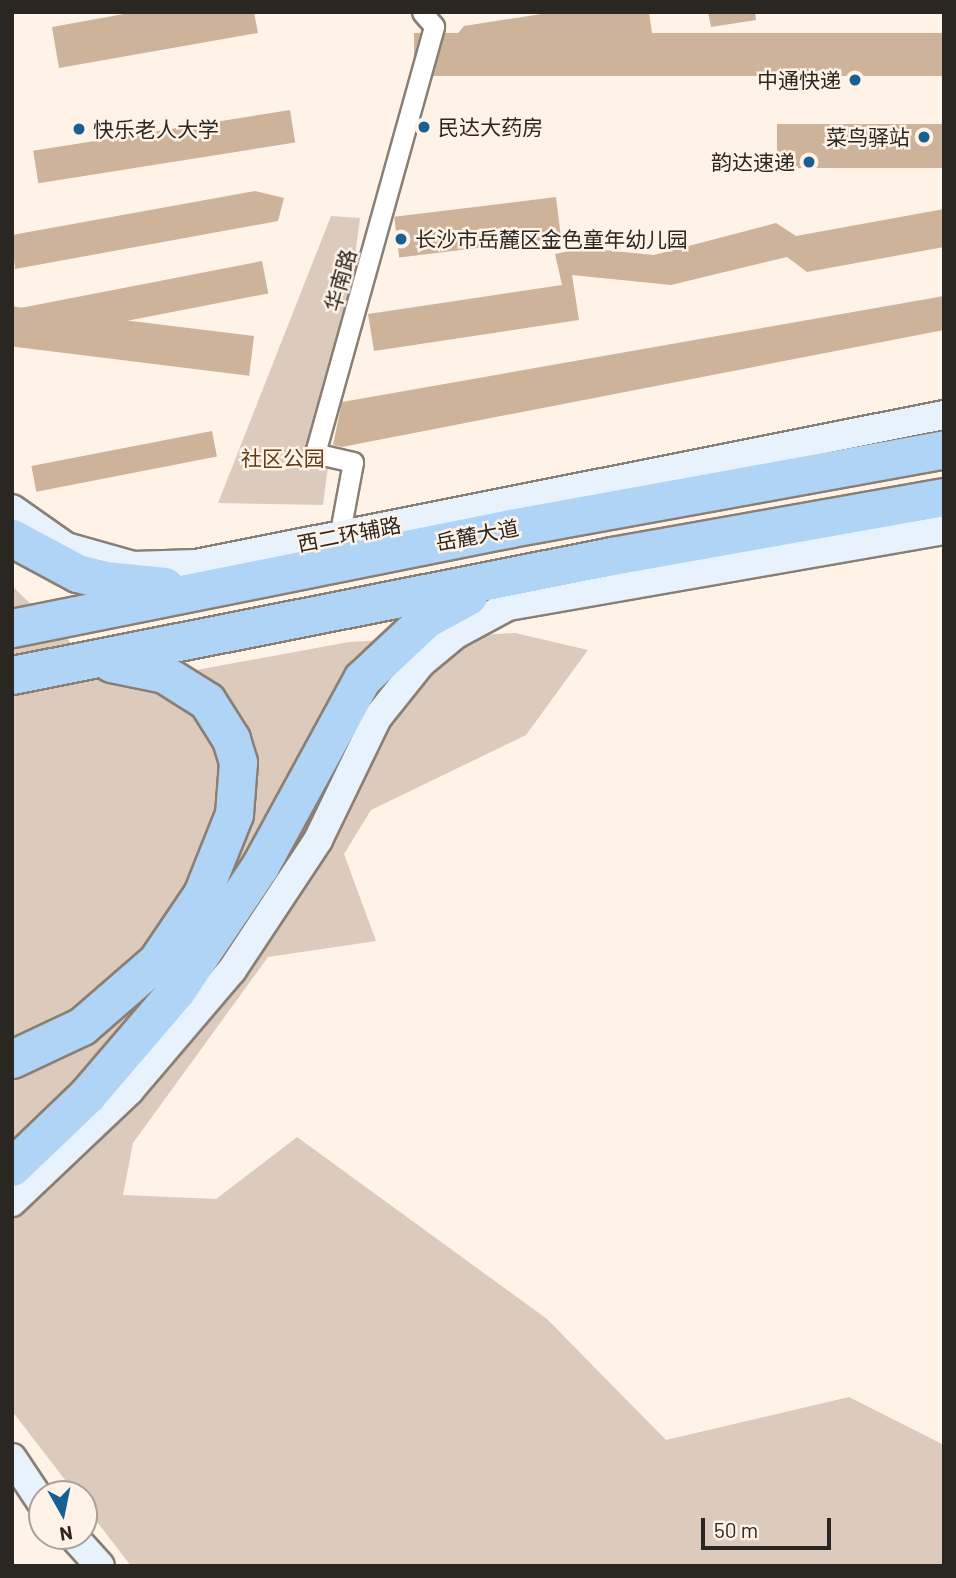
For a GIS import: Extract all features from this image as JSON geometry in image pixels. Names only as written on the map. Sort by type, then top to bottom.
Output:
[{"type":"highway","points":[[811,472],[944,427]]},
{"type":"highway","name":"岳麓大道","points":[[12,628],[811,472],[944,449]]},
{"type":"highway","points":[[12,675],[89,662],[517,575],[944,497]]},
{"type":"highway","points":[[822,519],[944,514]]},
{"type":"highway","points":[[12,538],[49,562],[105,580],[229,585]]},
{"type":"highway","points":[[12,1167],[88,1094],[176,991],[260,866],[362,679],[426,619],[517,575]]},
{"type":"highway","points":[[12,1059],[82,1026],[156,962],[202,894],[234,814],[238,762],[231,739],[207,701],[164,674],[89,662]]},
{"type":"street","name":"华南路","points":[[339,537],[353,462],[315,453],[434,26],[422,12]]},
{"type":"street","name":"西二环辅路","points":[[12,509],[66,547],[133,566],[196,564],[944,415]]},
{"type":"street","points":[[12,1202],[129,1091],[232,970],[317,840],[377,718],[421,663],[456,634],[508,606],[944,530]]},
{"type":"street","points":[[12,1458],[28,1482]]},
{"type":"street","points":[[86,1550],[100,1566]]},
{"type":"green space","name":"社区公园","points":[[331,216],[360,218],[323,505],[218,503]]},
{"type":"green space","points":[[12,586],[115,685],[349,642],[515,633],[588,650],[526,735],[371,810],[344,854],[376,941],[268,957],[133,1143],[123,1195],[216,1199],[297,1137],[547,1319],[666,1440],[849,1397],[944,1445],[944,1566],[131,1566],[98,1523],[98,1480],[65,1480],[12,1411]]},
{"type":"building","points":[[135,12],[254,12],[258,33],[59,68],[52,27]]},
{"type":"building","points":[[554,12],[649,12],[652,33],[446,65],[438,57],[464,26]]},
{"type":"building","points":[[708,12],[755,12],[756,20],[711,27]]},
{"type":"building","points":[[414,33],[944,33],[944,76],[414,76]]},
{"type":"building","points":[[290,110],[295,143],[38,183],[33,151]]},
{"type":"building","points":[[777,124],[944,124],[944,168],[777,168]]},
{"type":"building","points":[[255,191],[284,198],[278,221],[15,269],[12,235]]},
{"type":"building","points":[[556,197],[561,238],[399,258],[394,217]]},
{"type":"building","points":[[944,209],[944,247],[807,272],[787,257],[671,285],[572,275],[579,320],[374,351],[368,314],[562,285],[555,254],[583,248],[654,255],[776,223],[796,236]]},
{"type":"building","points":[[262,261],[268,293],[19,342],[13,309]]},
{"type":"building","points":[[944,296],[944,330],[342,447],[333,445],[342,402]]},
{"type":"building","points":[[12,306],[254,336],[249,376],[12,347]]},
{"type":"building","points":[[212,431],[217,457],[36,492],[31,466]]},
{"type":"place","name":"中通快递","points":[[855,80]]},
{"type":"place","name":"民达大药房","points":[[424,127]]},
{"type":"place","name":"快乐老人大学","points":[[79,129]]},
{"type":"place","name":"菜鸟驿站","points":[[924,137]]},
{"type":"place","name":"韵达速递","points":[[809,162]]},
{"type":"place","name":"长沙市岳麓区金色童年幼儿园","points":[[401,239]]}]
